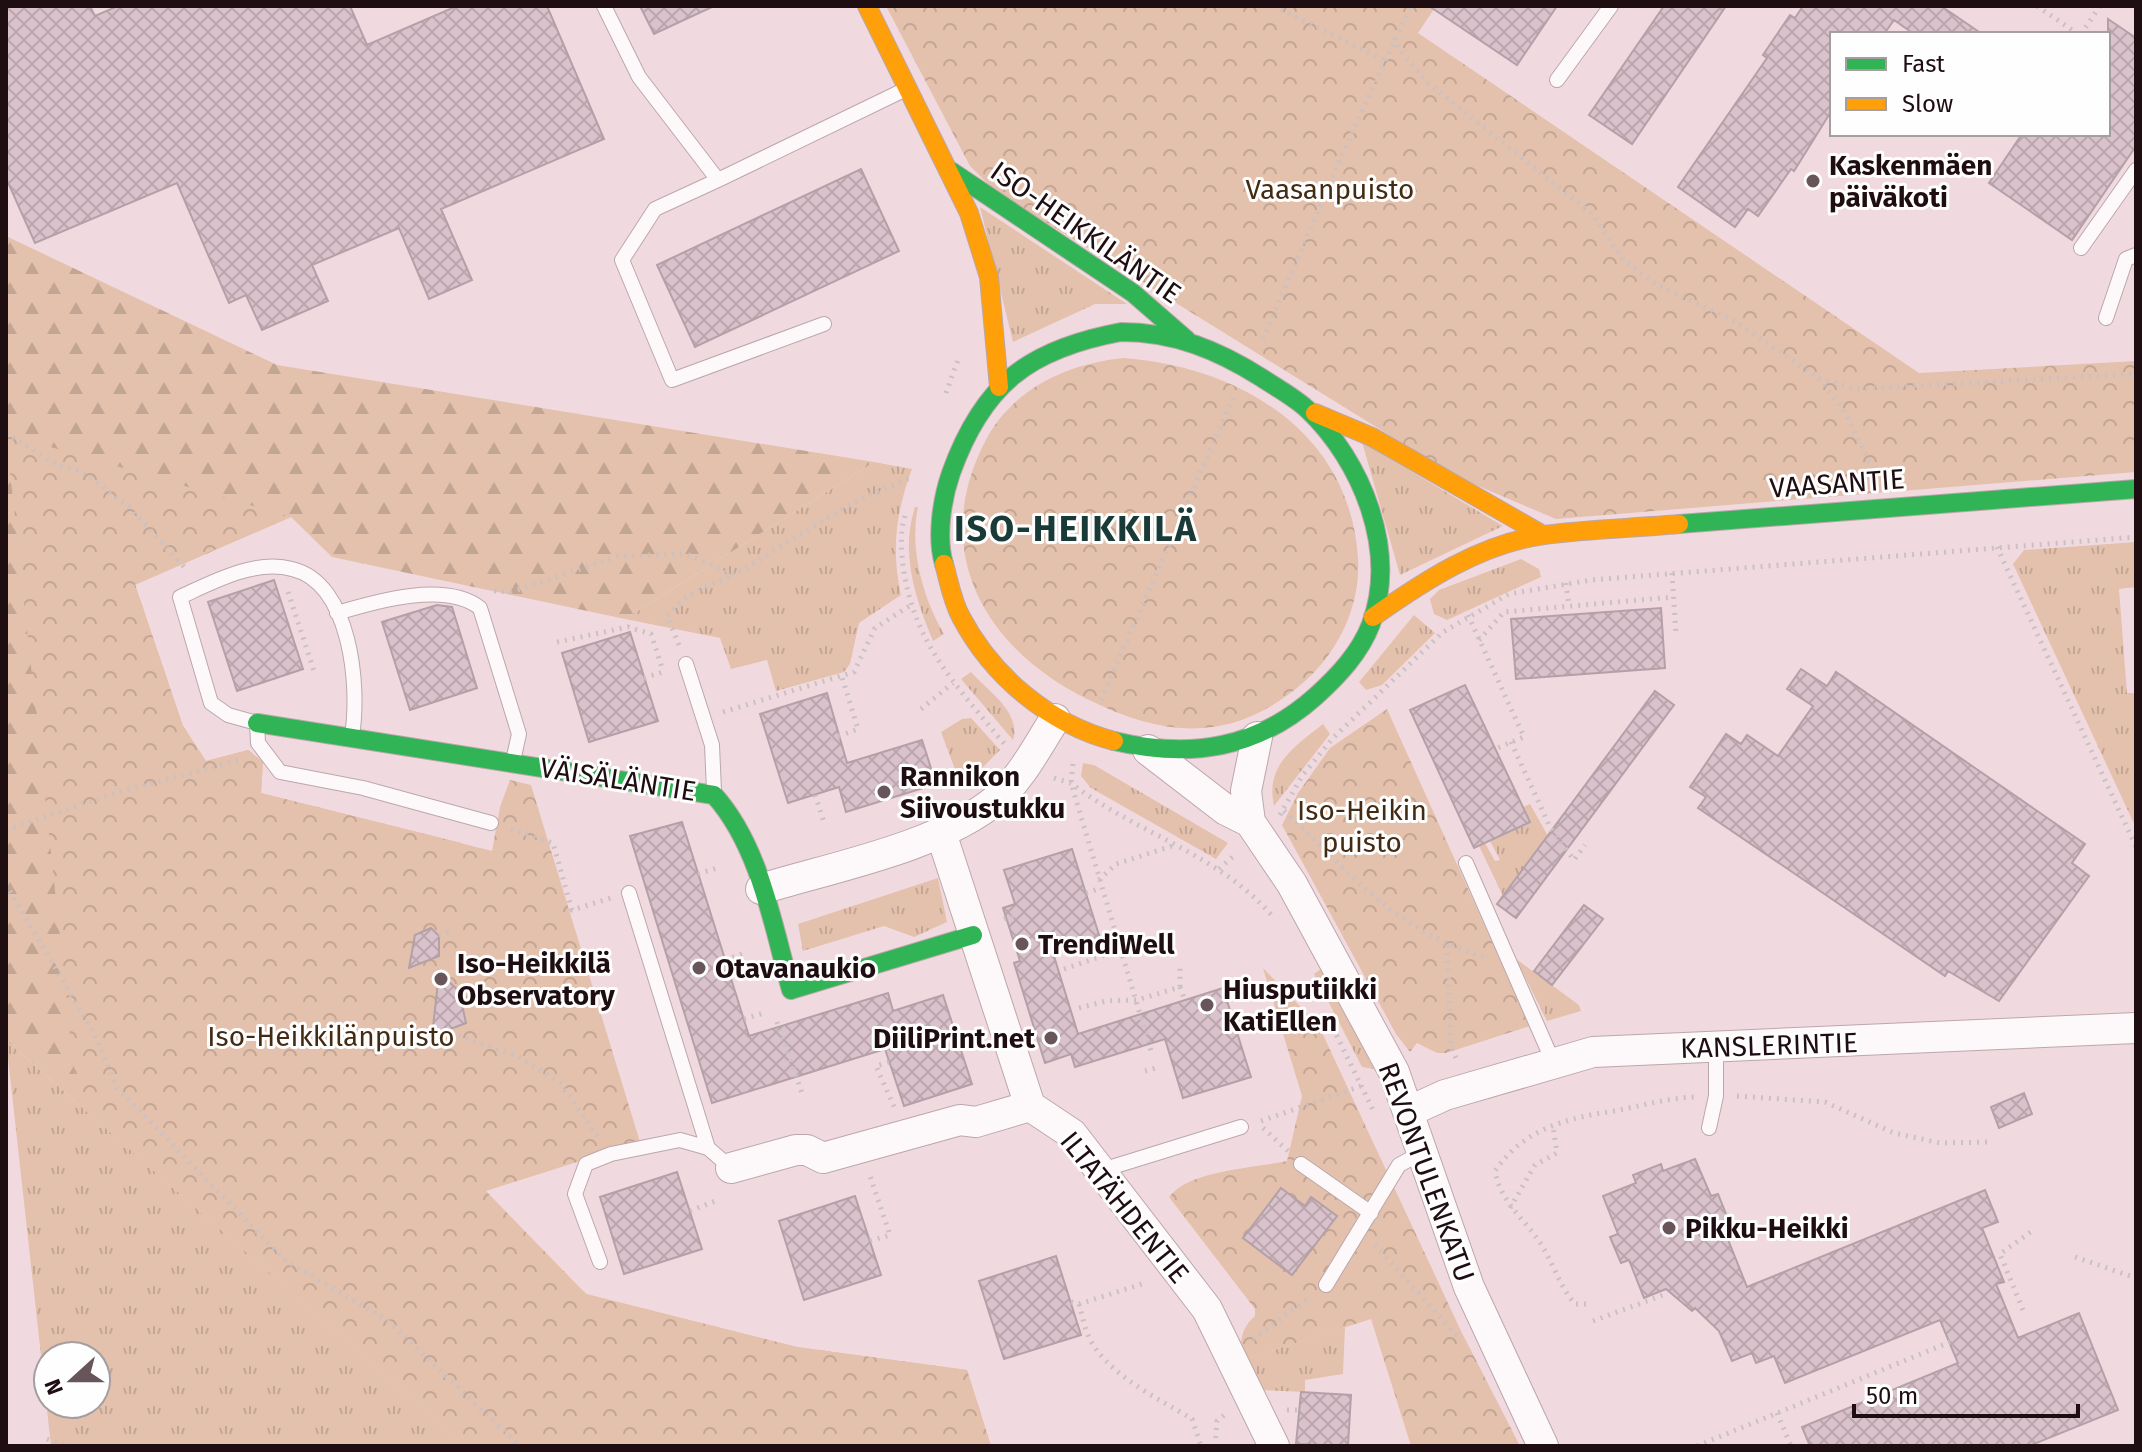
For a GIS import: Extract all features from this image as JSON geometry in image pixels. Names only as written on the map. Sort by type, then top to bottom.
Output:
[{"type":"street","name":"ISO-HEIKKILÄNTIE","points":[[867,6],[906,89],[951,171],[989,277],[999,387]]},
{"type":"street","name":"ISO-HEIKKILÄNTIE","points":[[951,171],[1133,293],[1188,341]]},
{"type":"street","points":[[1308,410],[1350,464],[1372,514],[1378,569],[1373,617],[1345,669],[1297,713],[1257,737],[1214,750],[1148,750],[1107,742],[1055,719],[1021,695],[974,641],[953,601],[941,561],[939,507],[947,475],[968,428],[1019,366],[1037,356],[1106,334],[1156,332],[1188,341],[1246,367],[1308,410],[1372,437],[1543,535]]},
{"type":"street","name":"VAASANTIE","points":[[1373,617],[1443,568],[1500,543],[1543,535],[2136,489]]},
{"type":"street","points":[[973,935],[791,990],[761,889],[941,833],[971,818],[999,797],[1055,719]]},
{"type":"street","name":"VÄISÄLÄNTIE","points":[[257,723],[714,795],[730,813],[761,889]]},
{"type":"street","name":"REVONTULENKATU","points":[[1257,737],[1246,791],[1255,828],[1292,884],[1365,1018],[1410,1111],[1469,1287],[1543,1446]]},
{"type":"street","name":"REVONTULENKATU","points":[[1148,750],[1226,810],[1255,828]]},
{"type":"street","points":[[731,1168],[796,1150],[807,1150],[823,1158],[960,1120],[976,1122],[1030,1106],[941,833]]},
{"type":"street","name":"KANSLERINTIE","points":[[1410,1111],[1445,1095],[1593,1052],[2135,1032]]},
{"type":"street","name":"ILTATÄHDENTIE","points":[[1030,1106],[1072,1134],[1207,1309],[1274,1446]]},
{"type":"lane","points":[[604,6],[639,77],[718,180]]},
{"type":"lane","points":[[1557,80],[1611,6]]},
{"type":"lane","points":[[824,324],[672,380],[622,260],[655,209],[906,89]]},
{"type":"lane","points":[[2081,248],[2136,170]]},
{"type":"lane","points":[[2106,318],[2126,259],[2136,255]]},
{"type":"lane","points":[[351,739],[356,711],[354,660],[337,613],[320,584],[293,569],[252,569],[180,597],[211,703],[228,715],[257,723],[256,735],[264,753],[280,772],[363,788],[491,823]]},
{"type":"lane","points":[[337,613],[369,603],[448,593],[467,598],[480,608],[519,734],[513,761]]},
{"type":"lane","points":[[686,664],[712,745],[714,795]]},
{"type":"lane","points":[[1466,863],[1554,1064]]},
{"type":"lane","points":[[629,893],[708,1148]]},
{"type":"lane","points":[[1709,1128],[1716,1096],[1716,1047]]},
{"type":"lane","points":[[1099,1171],[1241,1127]]},
{"type":"lane","points":[[600,1262],[575,1194],[586,1164],[611,1154],[680,1140],[708,1148],[731,1168]]},
{"type":"lane","points":[[1326,1285],[1399,1165],[1423,1152]]},
{"type":"lane","points":[[1301,1164],[1371,1213]]},
{"type":"path","points":[[1274,6],[1384,60]]},
{"type":"path","points":[[1246,367],[1264,338],[1384,60],[1411,6]]},
{"type":"path","points":[[2037,6],[2076,32]]},
{"type":"path","points":[[2080,32],[2100,6]]},
{"type":"path","points":[[1394,38],[1398,48],[1427,82],[1592,214],[1623,260],[1659,286],[1735,321],[1818,378],[1844,410],[1888,507]]},
{"type":"path","points":[[942,406],[964,344]]},
{"type":"path","points":[[1818,378],[1856,389],[2136,374]]},
{"type":"path","points":[[1098,705],[1232,399]]},
{"type":"path","points":[[6,433],[59,466],[83,472],[129,507],[182,561],[199,588]]},
{"type":"path","points":[[686,664],[667,616],[680,600],[734,575],[852,503],[917,475],[913,489]]},
{"type":"path","points":[[909,503],[902,539],[911,605],[929,650],[1009,749]]},
{"type":"path","points":[[1219,869],[1255,828],[1284,811],[1302,776],[1333,738],[1443,632],[1509,594],[1566,583],[1672,573],[2136,537]]},
{"type":"path","points":[[1997,547],[2134,836],[2136,847]]},
{"type":"path","points":[[467,598],[496,591],[511,592],[619,556],[687,554],[734,575]]},
{"type":"path","points":[[280,568],[315,674]]},
{"type":"path","points":[[1672,573],[1676,634]]},
{"type":"path","points":[[1566,583],[1569,606]]},
{"type":"path","points":[[1479,640],[1504,612],[1673,597]]},
{"type":"path","points":[[703,718],[854,672],[875,628],[911,605]]},
{"type":"path","points":[[1468,615],[1524,737],[1495,749]]},
{"type":"path","points":[[289,627],[299,624]]},
{"type":"path","points":[[557,642],[628,627],[651,634],[663,672],[644,678]]},
{"type":"path","points":[[831,739],[858,729],[842,677]]},
{"type":"path","points":[[921,709],[953,683]]},
{"type":"path","points":[[1511,742],[1550,827],[1574,860],[1585,845]]},
{"type":"path","points":[[6,830],[115,793],[264,753]]},
{"type":"path","points":[[1047,776],[1071,783],[1219,869],[1246,888],[1281,929]]},
{"type":"path","points":[[1071,783],[1151,1051]]},
{"type":"path","points":[[815,795],[825,825]]},
{"type":"path","points":[[1284,811],[1381,905],[1447,945],[1510,962]]},
{"type":"path","points":[[491,823],[553,843],[572,910],[629,893]]},
{"type":"path","points":[[1099,880],[1116,864],[1174,845]]},
{"type":"path","points":[[698,874],[726,865]]},
{"type":"path","points":[[6,884],[97,1039],[117,1088],[286,1261],[387,1320],[520,1446]]},
{"type":"path","points":[[1086,893],[1101,888]]},
{"type":"path","points":[[1006,918],[1018,914]]},
{"type":"path","points":[[439,936],[449,932]]},
{"type":"path","points":[[1447,945],[1451,1047],[1456,1058]]},
{"type":"path","points":[[1064,969],[1121,950]]},
{"type":"path","points":[[725,960],[752,951]]},
{"type":"path","points":[[1180,964],[1180,987],[1184,998]]},
{"type":"path","points":[[1079,1008],[1106,1001],[1137,1000],[1180,987]]},
{"type":"path","points":[[461,995],[473,991]]},
{"type":"path","points":[[744,1019],[773,1011]]},
{"type":"path","points":[[792,1017],[777,1022],[803,1096]]},
{"type":"path","points":[[1330,1022],[1378,1122]]},
{"type":"path","points":[[451,1033],[517,1056],[560,1083],[611,1154]]},
{"type":"path","points":[[959,1043],[981,1036],[985,1048]]},
{"type":"path","points":[[889,1062],[876,1066],[906,1136]]},
{"type":"path","points":[[1145,1071],[1156,1068]]},
{"type":"path","points":[[1301,1164],[1256,1122],[1361,1086]]},
{"type":"path","points":[[1510,1208],[1535,1165],[1557,1153],[1553,1126]]},
{"type":"path","points":[[869,1171],[890,1235],[870,1241]]},
{"type":"path","points":[[690,1211],[715,1201]]},
{"type":"path","points":[[1360,1231],[1445,1321]]},
{"type":"path","points":[[2023,1310],[2000,1254],[2032,1231]]},
{"type":"path","points":[[2075,1257],[2136,1278]]},
{"type":"path","points":[[1071,1302],[1079,1304],[1142,1284]]},
{"type":"path","points":[[1227,1354],[1274,1327],[1326,1285]]},
{"type":"path","points":[[1593,1321],[1663,1295]]},
{"type":"path","points":[[1568,1296],[1575,1304],[1586,1304]]},
{"type":"path","points":[[1079,1304],[1089,1337],[1103,1355],[1147,1391],[1192,1419],[1201,1446]]},
{"type":"path","points":[[1697,1446],[1950,1342]]},
{"type":"path","points":[[1215,1446],[1217,1421],[1228,1411]]},
{"type":"path","points":[[1777,1413],[1791,1446]]},
{"type":"path","points":[[47,1439],[67,1446]]},
{"type":"green space","name":"Vaasanpuisto","points":[[886,6],[1436,6],[1418,33],[1919,373],[2136,361],[2136,472],[1556,519],[1457,477],[995,191],[970,166]]},
{"type":"green space","points":[[980,207],[1127,304],[1095,304],[1013,342]]},
{"type":"green space","name":"Iso-Heikkilänpuisto","points":[[6,236],[277,365],[874,462],[625,619],[332,557],[291,517],[135,585],[183,726],[206,761],[248,750],[263,762],[261,793],[462,843],[476,1193],[586,1294],[797,1347],[967,1370],[991,1446],[466,1446],[6,1040]]},
{"type":"green space","points":[[1124,358],[1167,364],[1208,375],[1247,392],[1282,414],[1311,442],[1334,475],[1350,514],[1358,575],[1352,609],[1338,641],[1305,681],[1253,716],[1200,728],[1173,727],[1145,722],[1087,699],[1050,677],[1019,652],[993,622],[975,590],[965,554],[963,517],[970,477],[988,436],[1013,404],[1046,380],[1084,365]]},
{"type":"green space","name":"Iso-Heikkilänpuisto","points":[[6,434],[291,517],[135,584],[183,726],[206,761],[248,750],[263,762],[261,793],[492,851],[500,807],[510,780],[531,785],[640,1142],[486,1191],[586,1294],[797,1347],[967,1370],[991,1446],[466,1446],[78,1104]]},
{"type":"green space","points":[[1362,442],[1503,526],[1400,575]]},
{"type":"green space","points":[[874,462],[912,469],[902,500],[897,531],[896,562],[901,595],[859,623],[850,664],[844,672],[776,691],[767,660],[731,669],[720,638],[625,619]]},
{"type":"green space","points":[[915,507],[918,507],[915,540],[920,573],[930,605],[944,634],[933,641],[915,592],[909,558]]},
{"type":"green space","points":[[2136,542],[2136,587],[2119,589],[2127,693],[2136,693],[2136,828],[2013,564],[2024,550]]},
{"type":"green space","points":[[1521,559],[1539,569],[1541,577],[1447,620],[1434,614],[1430,599],[1439,590]]},
{"type":"green space","points":[[1414,615],[1435,633],[1382,685],[1366,690],[1359,682]]},
{"type":"green space","points":[[971,672],[1008,711],[1014,730],[1013,740],[961,679]]},
{"type":"green space","name":"Iso-Heikin puisto","points":[[1387,709],[1530,1026],[1446,1053],[1437,1053],[1417,1043],[1410,1052],[1396,1034],[1282,825],[1298,793],[1330,748]]},
{"type":"green space","points":[[971,718],[1000,750],[962,788],[941,732],[962,719]]},
{"type":"green space","points":[[1323,724],[1330,734],[1274,806],[1272,792],[1278,768],[1292,749]]},
{"type":"green space","points":[[1083,763],[1094,765],[1228,843],[1216,859],[1091,788],[1081,776]]},
{"type":"green space","points":[[1530,804],[1557,852],[1542,844],[1503,896],[1479,846],[1485,843],[1495,861],[1500,860],[1490,841],[1529,823],[1523,807]]},
{"type":"green space","points":[[938,878],[947,922],[914,937],[884,926],[803,951],[798,924]]},
{"type":"green space","points":[[1516,959],[1579,1005],[1581,1011],[1547,1021]]},
{"type":"green space","points":[[1263,968],[1319,1026],[1461,1331],[1520,1446],[1411,1446],[1371,1319],[1243,1360],[1242,1335],[1255,1316],[1255,1309],[1169,1197],[1178,1188],[1207,1176],[1287,1161],[1302,1096]]},
{"type":"green space","points":[[1322,968],[1374,1069],[1362,1067],[1314,974]]},
{"type":"green space","points":[[6,1040],[466,1446],[51,1446],[48,1420],[112,1420],[112,1340],[39,1340]]},
{"type":"green space","points":[[1345,1327],[1343,1374],[1305,1380],[1305,1392],[1261,1390],[1243,1360]]},
{"type":"building","points":[[6,6],[90,6],[95,16],[118,6],[350,6],[367,45],[457,6],[547,6],[604,139],[441,209],[472,280],[429,299],[399,228],[312,265],[328,301],[262,330],[246,295],[229,303],[177,183],[35,243],[6,178]]},
{"type":"building","points":[[640,6],[714,6],[654,34]]},
{"type":"building","points":[[1429,6],[1557,6],[1517,65]]},
{"type":"building","points":[[1664,6],[1726,6],[1632,144],[1589,115]]},
{"type":"building","points":[[1803,6],[1941,6],[1979,32],[1911,32],[1894,20],[1885,32],[1830,32],[1830,113],[1794,171],[1791,169],[1758,216],[1748,209],[1735,227],[1678,187],[1767,58],[1763,55],[1790,15],[1795,18]]},
{"type":"building","points":[[2108,19],[2136,38],[2136,146],[2072,240],[1989,183],[2021,136],[2110,136]]},
{"type":"building","points":[[861,169],[899,251],[695,347],[657,265]]},
{"type":"building","points":[[274,580],[303,669],[237,691],[208,602]]},
{"type":"building","points":[[437,605],[452,607],[477,688],[410,710],[382,622]]},
{"type":"building","points":[[1661,608],[1665,668],[1516,679],[1511,619]]},
{"type":"building","points":[[630,632],[658,721],[589,742],[562,653]]},
{"type":"building","points":[[1801,669],[1827,686],[1836,672],[2085,844],[2072,863],[2089,876],[1999,1001],[1948,971],[1945,976],[1698,808],[1706,797],[1690,787],[1726,734],[1741,744],[1747,735],[1778,756],[1813,706],[1787,689]]},
{"type":"building","points":[[1465,685],[1530,822],[1474,848],[1410,710]]},
{"type":"building","points":[[1655,691],[1674,705],[1516,918],[1497,904]]},
{"type":"building","points":[[827,693],[847,763],[922,740],[936,784],[846,812],[839,787],[788,803],[760,714]]},
{"type":"building","points":[[682,822],[749,1036],[888,993],[893,1011],[943,995],[972,1084],[904,1106],[885,1049],[712,1103],[630,836]]},
{"type":"building","points":[[1072,849],[1100,938],[1053,953],[1078,1034],[1223,988],[1251,1077],[1183,1098],[1165,1039],[1075,1067],[1071,1054],[1045,1063],[1014,963],[1020,961],[1003,908],[1015,904],[1004,870]]},
{"type":"building","points":[[1584,905],[1603,919],[1552,985],[1534,971]]},
{"type":"building","points":[[431,928],[439,936],[439,956],[409,968],[415,935]]},
{"type":"building","points":[[439,973],[459,991],[466,1023],[432,1036]]},
{"type":"building","points":[[2024,1093],[2032,1114],[1999,1128],[1991,1107]]},
{"type":"building","points":[[1695,1159],[1711,1196],[1718,1194],[1728,1219],[1721,1222],[1747,1287],[1985,1190],[1998,1222],[1982,1228],[2004,1282],[1996,1284],[2018,1338],[2079,1313],[2118,1410],[2029,1446],[1810,1446],[1802,1427],[1958,1363],[1940,1320],[1785,1383],[1774,1356],[1756,1363],[1752,1353],[1732,1361],[1719,1331],[1695,1308],[1692,1311],[1666,1289],[1644,1298],[1629,1260],[1621,1263],[1610,1237],[1618,1234],[1603,1196],[1636,1183],[1633,1175],[1661,1164],[1663,1171]]},
{"type":"building","points":[[677,1172],[702,1249],[624,1274],[600,1197]]},
{"type":"building","points":[[1281,1188],[1305,1206],[1311,1197],[1337,1216],[1292,1275],[1243,1238]]},
{"type":"building","points":[[855,1196],[881,1275],[804,1300],[779,1221]]},
{"type":"building","points":[[1056,1256],[1081,1335],[1004,1359],[979,1281]]},
{"type":"building","points":[[1301,1392],[1351,1395],[1348,1446],[1296,1444]]},
{"type":"traffic: fast","points":[[951,171],[1133,293],[1187,340]]},
{"type":"traffic: fast","points":[[1114,741],[1169,749],[1196,749],[1246,738],[1293,714],[1332,680],[1361,645],[1371,624],[1378,596],[1380,566],[1370,508],[1359,480],[1327,430],[1307,409],[1262,378],[1212,351],[1159,335],[1121,332]]},
{"type":"traffic: fast","points":[[944,564],[940,530],[948,483],[978,416],[995,394],[1035,361],[1089,339],[1121,332]]},
{"type":"traffic: fast","points":[[1679,524],[2136,489]]},
{"type":"traffic: fast","points":[[257,723],[714,795],[730,815],[754,862],[791,990],[973,935]]},
{"type":"traffic: slow","points":[[867,6],[969,213],[989,277],[999,387]]},
{"type":"traffic: slow","points":[[1315,413],[1372,437],[1543,535]]},
{"type":"traffic: slow","points":[[1373,617],[1454,566],[1475,555],[1520,540],[1544,535],[1679,524]]},
{"type":"traffic: slow","points":[[944,564],[961,617],[974,639],[1006,678],[1045,710],[1067,723],[1114,741]]},
{"type":"place","name":"Kaskenmäen päiväkoti","points":[[1813,181]]},
{"type":"place","name":"Rannikon Siivoustukku","points":[[884,792]]},
{"type":"place","name":"TrendiWell","points":[[1022,944]]},
{"type":"place","name":"Otavanaukio","points":[[699,968]]},
{"type":"place","name":"Iso-Heikkilä Observatory","points":[[441,979]]},
{"type":"place","name":"Hiusputiikki KatiEllen","points":[[1207,1005]]},
{"type":"place","name":"DiiliPrint.net","points":[[1051,1038]]},
{"type":"place","name":"Pikku-Heikki","points":[[1669,1228]]},
{"type":"district","name":"ISO-HEIKKILÄ","points":[[1076,528]]}]
